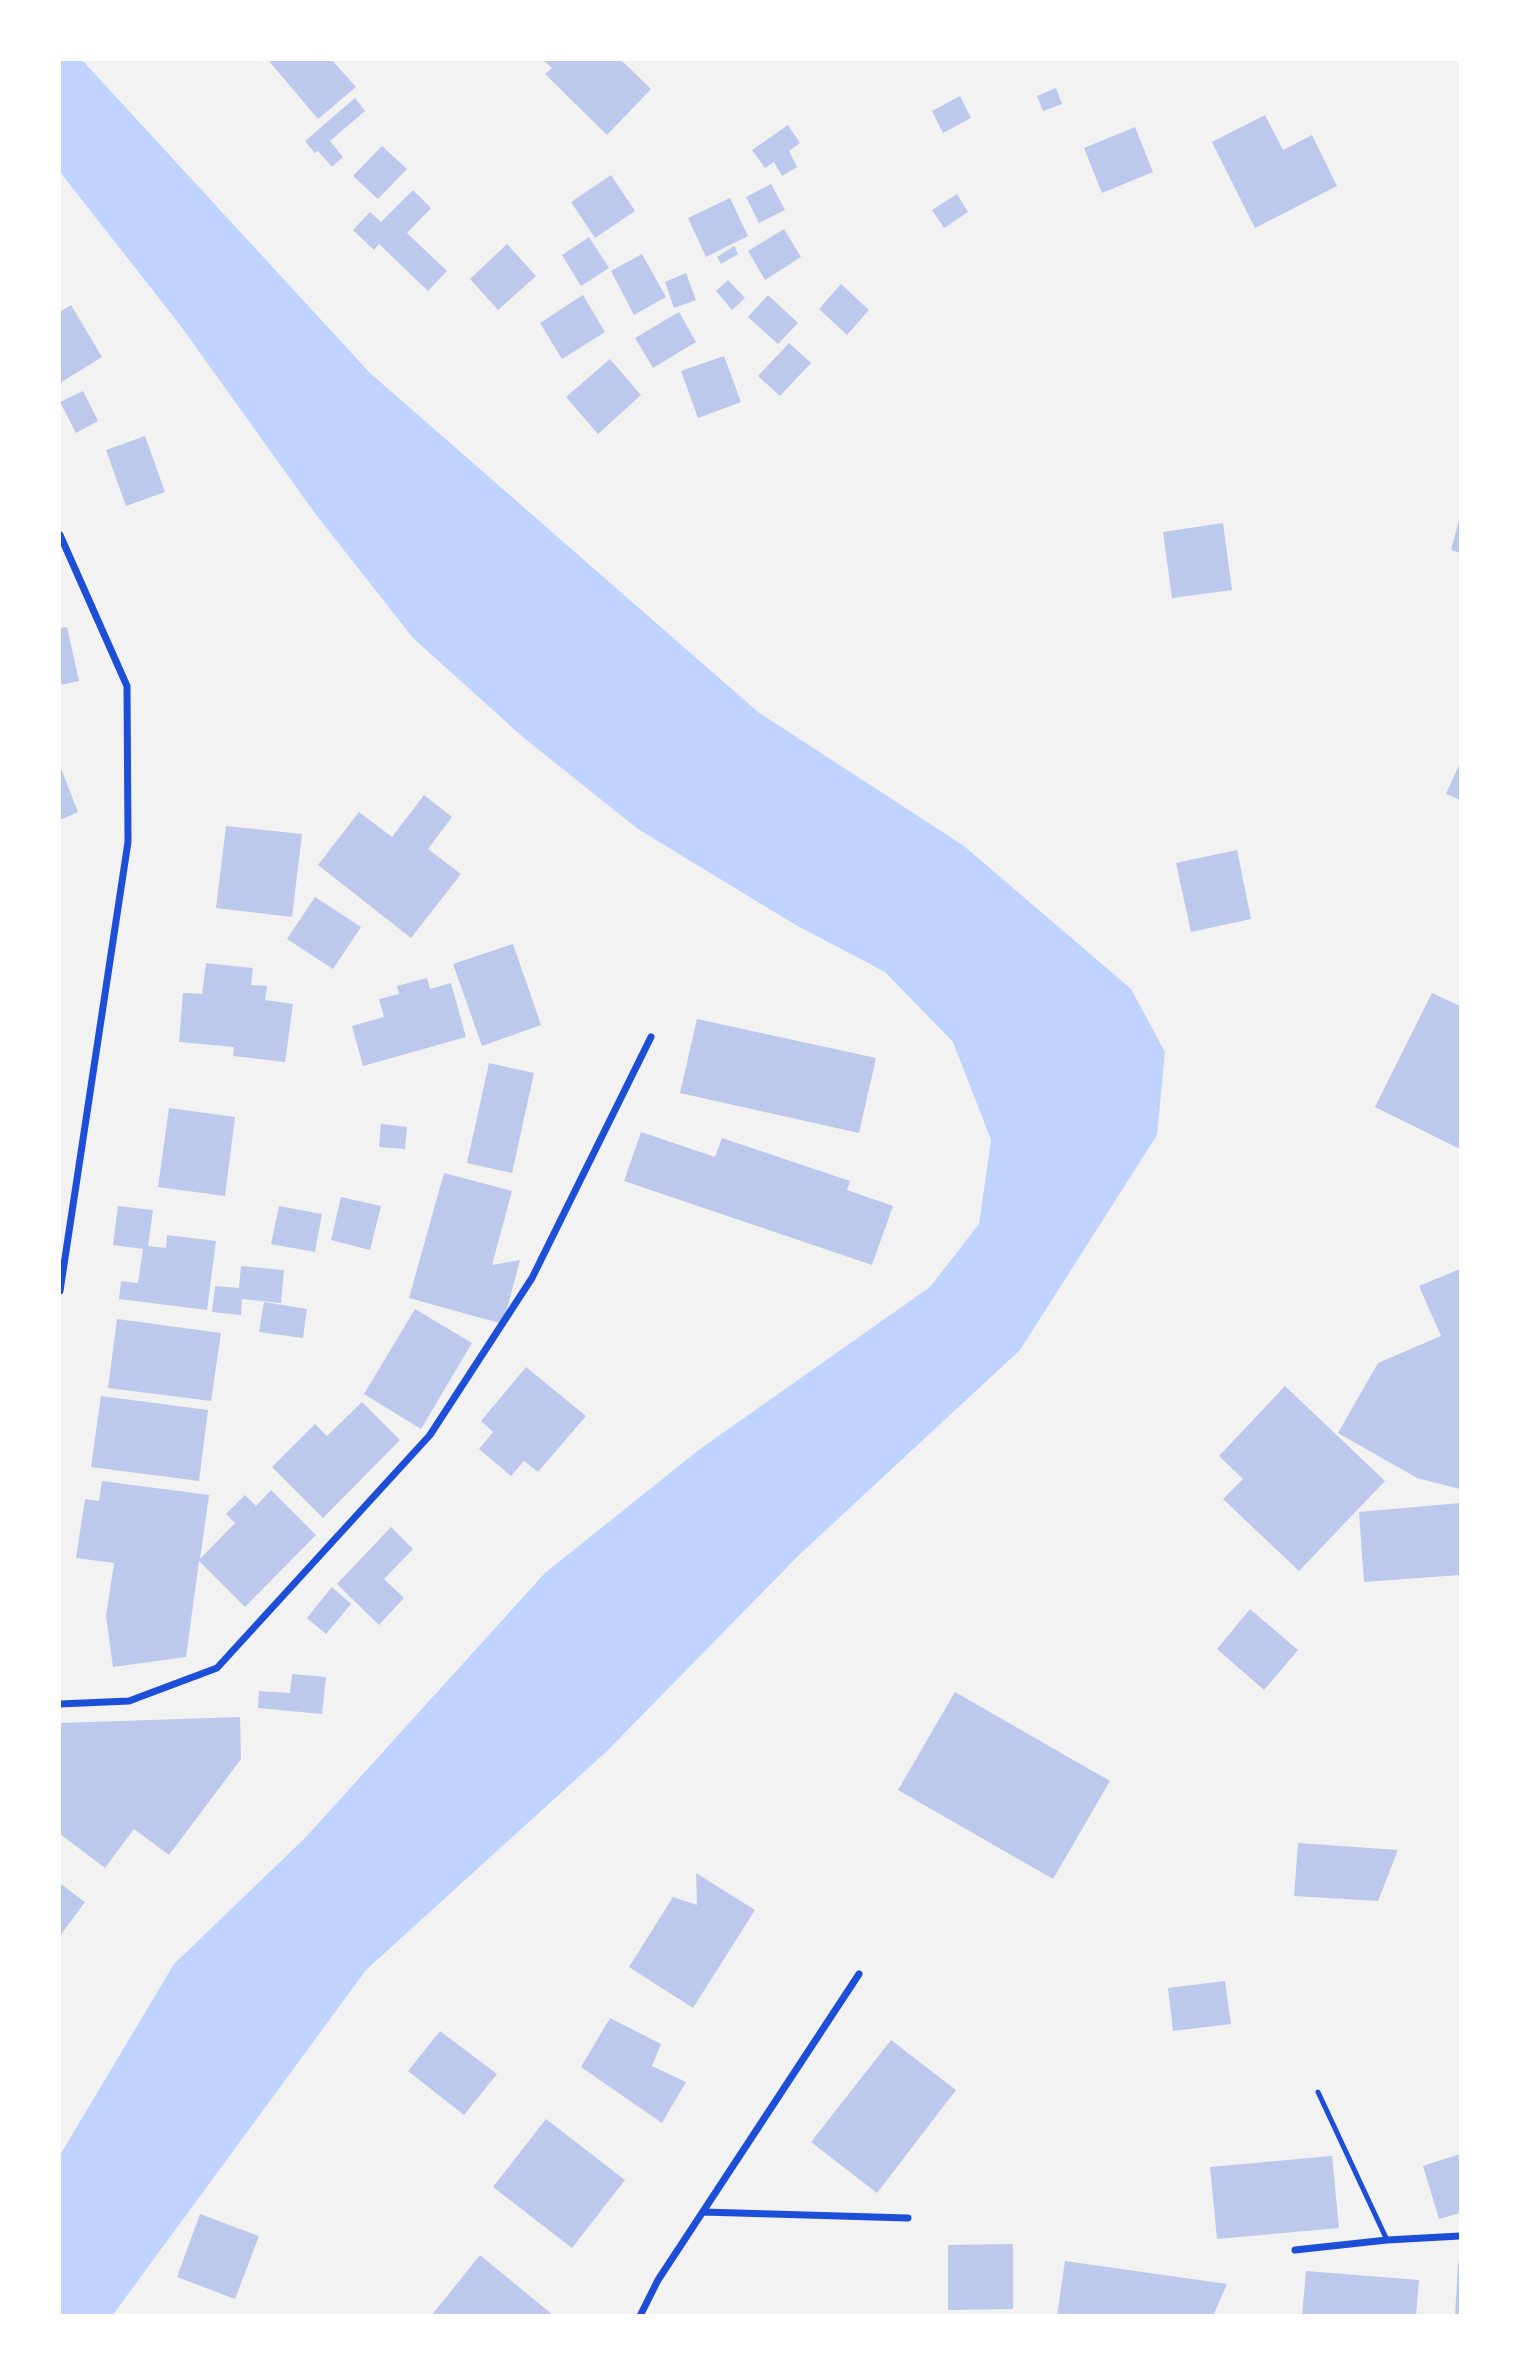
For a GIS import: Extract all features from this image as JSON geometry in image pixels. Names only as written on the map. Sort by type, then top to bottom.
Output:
[{"type":"street","points":[[60,535],[127,686],[128,842],[60,1291]]},
{"type":"street","points":[[60,1704],[128,1701],[218,1668],[430,1435],[532,1278],[651,1037]]},
{"type":"street","points":[[640,2315],[658,2280],[859,1974]]},
{"type":"street","points":[[703,2212],[908,2218]]},
{"type":"street","points":[[1295,2250],[1387,2240],[1461,2236]]},
{"type":"lane","points":[[1318,2092],[1387,2240]]},
{"type":"water","points":[[60,60],[82,60],[370,373],[758,712],[964,846],[1131,989],[1165,1052],[1157,1135],[1020,1350],[799,1555],[607,1751],[366,1970],[112,2316],[60,2315],[60,2155],[174,1964],[305,1838],[545,1573],[700,1449],[930,1287],[979,1224],[991,1140],[953,1042],[885,972],[794,924],[638,829],[524,738],[413,638],[314,512],[180,325],[60,172]]},
{"type":"building","points":[[268,60],[332,60],[356,87],[318,119]]},
{"type":"building","points":[[543,60],[621,60],[651,89],[607,135],[545,74],[552,68]]},
{"type":"building","points":[[1056,88],[1062,104],[1043,111],[1037,96]]},
{"type":"building","points":[[960,96],[971,118],[943,133],[932,111]]},
{"type":"building","points":[[355,98],[365,111],[330,141],[343,157],[332,167],[305,141]]},
{"type":"building","points":[[1265,115],[1283,150],[1312,135],[1337,186],[1255,228],[1212,142]]},
{"type":"building","points":[[788,125],[800,143],[789,151],[797,167],[782,176],[774,162],[765,168],[752,150]]},
{"type":"building","points":[[1135,127],[1153,172],[1102,193],[1084,148]]},
{"type":"building","points":[[382,146],[407,169],[378,199],[353,176]]},
{"type":"building","points":[[611,175],[635,211],[595,238],[571,202]]},
{"type":"building","points":[[771,184],[785,210],[759,223],[746,197]]},
{"type":"building","points":[[413,190],[431,208],[407,233],[447,271],[428,291],[379,244],[374,250],[353,230],[370,212],[381,222]]},
{"type":"building","points":[[957,194],[968,212],[944,228],[932,210]]},
{"type":"building","points":[[730,198],[748,236],[706,257],[688,218]]},
{"type":"building","points":[[784,229],[801,257],[765,280],[748,251]]},
{"type":"building","points":[[589,237],[609,268],[581,286],[562,255]]},
{"type":"building","points":[[507,244],[536,276],[498,310],[470,279]]},
{"type":"building","points":[[734,246],[738,254],[721,264],[717,257]]},
{"type":"building","points":[[642,254],[666,297],[634,315],[611,271]]},
{"type":"building","points":[[686,273],[696,300],[674,308],[665,282]]},
{"type":"building","points":[[728,280],[745,298],[732,310],[716,291]]},
{"type":"building","points":[[841,284],[869,310],[847,335],[819,309]]},
{"type":"building","points":[[583,295],[605,332],[562,359],[540,323]]},
{"type":"building","points":[[768,295],[798,323],[778,344],[748,317]]},
{"type":"building","points":[[71,305],[102,357],[60,383],[60,312]]},
{"type":"building","points":[[679,312],[696,342],[653,368],[635,338]]},
{"type":"building","points":[[789,343],[811,363],[780,396],[758,376]]},
{"type":"building","points":[[724,356],[741,402],[698,418],[681,371]]},
{"type":"building","points":[[610,359],[641,395],[598,434],[566,397]]},
{"type":"building","points":[[83,391],[98,421],[76,433],[60,402]]},
{"type":"building","points":[[145,436],[165,492],[126,506],[106,450]]},
{"type":"building","points":[[1460,516],[1460,553],[1451,550]]},
{"type":"building","points":[[1223,523],[1232,590],[1172,598],[1163,532]]},
{"type":"building","points":[[67,627],[79,681],[60,685],[60,628]]},
{"type":"building","points":[[1460,763],[1460,800],[1446,794]]},
{"type":"building","points":[[60,766],[78,812],[60,820]]},
{"type":"building","points":[[424,795],[452,817],[428,849],[461,874],[411,938],[318,865],[359,812],[392,837]]},
{"type":"building","points":[[226,826],[302,834],[292,917],[216,908]]},
{"type":"building","points":[[1237,850],[1251,919],[1191,932],[1176,863]]},
{"type":"building","points":[[315,897],[361,927],[333,969],[287,939]]},
{"type":"building","points":[[513,944],[541,1025],[482,1046],[453,964]]},
{"type":"building","points":[[206,963],[253,968],[251,985],[267,986],[265,1000],[293,1004],[285,1062],[233,1056],[234,1047],[179,1042],[183,993],[202,994]]},
{"type":"building","points":[[427,978],[430,989],[451,983],[466,1037],[363,1066],[352,1026],[384,1017],[379,999],[399,994],[397,986]]},
{"type":"building","points":[[1432,993],[1460,1006],[1460,1149],[1375,1107]]},
{"type":"building","points":[[697,1019],[876,1058],[859,1133],[680,1093]]},
{"type":"building","points":[[489,1063],[534,1073],[512,1173],[467,1163]]},
{"type":"building","points":[[169,1108],[235,1117],[225,1196],[158,1187]]},
{"type":"building","points":[[381,1124],[407,1127],[405,1149],[379,1147]]},
{"type":"building","points":[[641,1132],[715,1157],[722,1138],[850,1181],[847,1190],[893,1206],[872,1265],[624,1181]]},
{"type":"building","points":[[444,1173],[512,1191],[492,1265],[520,1260],[503,1324],[409,1298]]},
{"type":"building","points":[[341,1197],[381,1206],[370,1250],[331,1240]]},
{"type":"building","points":[[118,1206],[153,1210],[148,1246],[166,1248],[167,1235],[216,1241],[207,1310],[119,1299],[121,1281],[138,1283],[143,1249],[113,1245]]},
{"type":"building","points":[[279,1206],[322,1214],[315,1252],[271,1244]]},
{"type":"building","points":[[241,1266],[284,1270],[281,1303],[242,1299],[241,1315],[212,1312],[215,1286],[239,1288]]},
{"type":"building","points":[[1460,1269],[1460,1489],[1417,1478],[1338,1433],[1378,1363],[1441,1336],[1419,1286]]},
{"type":"building","points":[[264,1302],[307,1309],[303,1338],[259,1332]]},
{"type":"building","points":[[415,1309],[472,1343],[421,1429],[364,1394]]},
{"type":"building","points":[[117,1319],[221,1333],[211,1401],[108,1388]]},
{"type":"building","points":[[526,1367],[586,1416],[538,1472],[524,1461],[511,1476],[479,1449],[493,1432],[481,1421]]},
{"type":"building","points":[[1285,1386],[1385,1481],[1299,1571],[1223,1499],[1243,1479],[1219,1456]]},
{"type":"building","points":[[101,1396],[208,1410],[199,1481],[91,1467]]},
{"type":"building","points":[[362,1402],[400,1440],[323,1518],[272,1467],[315,1424],[327,1436]]},
{"type":"building","points":[[102,1481],[209,1495],[200,1559],[235,1523],[226,1514],[245,1495],[256,1506],[271,1490],[316,1535],[245,1607],[199,1561],[186,1657],[113,1667],[106,1616],[114,1563],[76,1558],[85,1499],[99,1501]]},
{"type":"building","points":[[1460,1503],[1460,1575],[1364,1582],[1359,1512]]},
{"type":"building","points":[[391,1527],[413,1549],[384,1579],[404,1598],[379,1625],[337,1584]]},
{"type":"building","points":[[332,1587],[351,1604],[326,1634],[307,1618]]},
{"type":"building","points":[[1250,1609],[1298,1650],[1264,1690],[1217,1649]]},
{"type":"building","points":[[292,1674],[326,1677],[322,1714],[258,1708],[259,1691],[290,1693]]},
{"type":"building","points":[[955,1692],[1110,1781],[1053,1879],[898,1790]]},
{"type":"building","points":[[240,1717],[241,1759],[169,1855],[134,1829],[105,1868],[60,1834],[60,1723]]},
{"type":"building","points":[[1298,1843],[1398,1850],[1378,1901],[1294,1896]]},
{"type":"building","points":[[696,1873],[755,1910],[693,2008],[629,1967],[673,1897],[697,1905]]},
{"type":"building","points":[[61,1884],[85,1902],[60,1936],[60,1887]]},
{"type":"building","points":[[1225,1981],[1231,2024],[1173,2031],[1168,1988]]},
{"type":"building","points":[[610,2018],[661,2044],[652,2066],[686,2082],[662,2123],[581,2067]]},
{"type":"building","points":[[440,2031],[497,2074],[464,2115],[408,2071]]},
{"type":"building","points":[[891,2040],[956,2090],[877,2193],[811,2142]]},
{"type":"building","points":[[546,2119],[625,2180],[572,2248],[493,2187]]},
{"type":"building","points":[[1460,2154],[1460,2213],[1439,2219],[1423,2166]]},
{"type":"building","points":[[1332,2156],[1339,2228],[1217,2239],[1210,2167]]},
{"type":"building","points":[[200,2214],[259,2236],[235,2299],[177,2277]]},
{"type":"building","points":[[1013,2244],[1013,2309],[948,2310],[948,2245]]},
{"type":"building","points":[[480,2255],[554,2316],[431,2316]]},
{"type":"building","points":[[1065,2261],[1227,2284],[1213,2316],[1057,2316]]},
{"type":"building","points":[[1458,2263],[1460,2316],[1455,2316]]},
{"type":"building","points":[[1306,2271],[1419,2280],[1416,2316],[1302,2316]]}]
